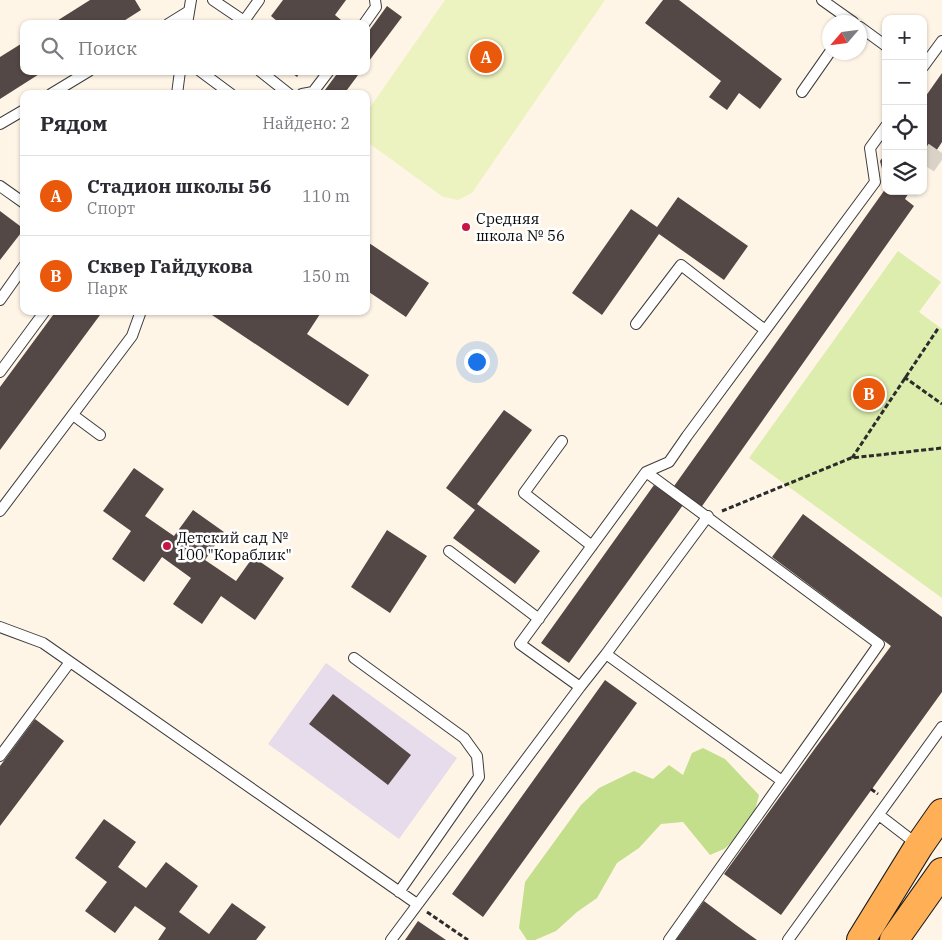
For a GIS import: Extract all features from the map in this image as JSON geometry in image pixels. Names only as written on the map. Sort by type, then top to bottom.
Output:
[{"type":"main road","points":[[861,940],[919,846],[942,813]]},
{"type":"main road","points":[[894,940],[942,872]]},
{"type":"lane","points":[[188,20],[191,0]]},
{"type":"lane","points":[[213,0],[241,20]]},
{"type":"lane","points":[[245,20],[259,0]]},
{"type":"lane","points":[[367,20],[376,7],[375,0]]},
{"type":"lane","points":[[822,0],[843,15]]},
{"type":"lane","points":[[174,20],[189,11]]},
{"type":"lane","points":[[867,32],[882,43]]},
{"type":"lane","points":[[927,62],[942,42]]},
{"type":"lane","points":[[802,92],[824,60]]},
{"type":"lane","points":[[57,90],[82,75]]},
{"type":"lane","points":[[178,90],[179,75]]},
{"type":"lane","points":[[205,75],[225,90]]},
{"type":"lane","points":[[265,75],[284,90]]},
{"type":"lane","points":[[315,90],[326,75]]},
{"type":"lane","points":[[0,124],[20,112]]},
{"type":"lane","points":[[580,687],[520,644],[646,472],[669,462],[686,436],[875,182],[870,148],[882,132]]},
{"type":"lane","points":[[0,186],[20,200]]},
{"type":"lane","points":[[636,324],[681,265],[766,330]]},
{"type":"lane","points":[[0,300],[20,272]]},
{"type":"lane","points":[[0,372],[42,315]]},
{"type":"lane","points":[[0,511],[132,336],[140,315]]},
{"type":"lane","points":[[73,415],[100,434]]},
{"type":"lane","points":[[562,441],[524,493],[592,546]]},
{"type":"lane","points":[[646,472],[879,644],[669,940]]},
{"type":"lane","points":[[390,940],[708,516]]},
{"type":"lane","points":[[449,551],[538,619]]},
{"type":"lane","points":[[0,627],[43,643],[417,904]]},
{"type":"lane","points":[[606,654],[782,780]]},
{"type":"lane","points":[[354,658],[464,738],[477,756],[479,777],[399,892]]},
{"type":"lane","points":[[0,756],[70,662]]},
{"type":"lane","points":[[802,940],[790,937],[942,727]]},
{"type":"lane","points":[[879,815],[919,846]]},
{"type":"path","points":[[851,458],[939,327]]},
{"type":"path","points":[[904,377],[942,404]]},
{"type":"path","points":[[708,516],[851,458],[942,448]]},
{"type":"path","points":[[417,904],[468,940]]},
{"type":"shaded area","points":[[326,663],[457,758],[399,839],[268,744]]},
{"type":"green space","points":[[445,0],[605,0],[472,193],[458,200],[443,197],[370,144],[370,107]]},
{"type":"green space","points":[[898,251],[941,282],[919,312],[942,329],[942,598],[749,458]]},
{"type":"green space","points":[[703,748],[725,759],[759,795],[755,810],[737,838],[724,849],[710,855],[683,822],[661,824],[639,848],[617,863],[597,898],[577,912],[556,931],[535,940],[527,940],[519,928],[525,882],[581,805],[599,788],[634,771],[653,779],[669,765],[683,775],[692,753]]},
{"type":"building","points":[[90,0],[135,0],[141,10],[125,20],[58,20]]},
{"type":"building","points":[[283,0],[346,0],[335,15],[341,20],[276,20],[271,16]]},
{"type":"building","points":[[663,0],[679,0],[782,79],[760,109],[739,93],[727,110],[709,97],[721,81],[645,23]]},
{"type":"building","points":[[387,6],[402,17],[370,60],[370,29]]},
{"type":"building","points":[[20,44],[20,75],[38,75],[0,99],[0,57]]},
{"type":"building","points":[[942,73],[942,142],[927,165],[927,105],[927,94]]},
{"type":"building","points":[[336,75],[358,75],[347,90],[325,90]]},
{"type":"building","points":[[882,194],[908,195],[905,199],[914,206],[700,509],[672,489]]},
{"type":"building","points":[[678,197],[748,246],[724,280],[659,234],[602,315],[572,293],[631,209],[657,227]]},
{"type":"building","points":[[0,211],[20,226],[20,234],[0,260]]},
{"type":"building","points":[[370,244],[429,283],[406,317],[370,293]]},
{"type":"building","points":[[53,315],[100,315],[0,450],[0,387]]},
{"type":"building","points":[[212,315],[319,315],[307,334],[369,375],[348,406]]},
{"type":"building","points":[[504,410],[532,430],[477,504],[540,551],[515,584],[453,538],[475,510],[446,488]]},
{"type":"building","name":"Детский сад № 100 \"Кораблик\"","points":[[134,468],[164,489],[145,516],[174,536],[193,510],[224,532],[205,560],[236,581],[253,557],[284,578],[255,620],[221,596],[202,624],[173,604],[191,578],[162,557],[144,582],[112,559],[131,531],[103,511]]},
{"type":"building","points":[[654,485],[683,505],[569,663],[541,643]]},
{"type":"building","points":[[803,514],[942,617],[942,692],[781,915],[724,874],[891,646],[772,557]]},
{"type":"building","points":[[387,530],[427,556],[390,613],[351,587]]},
{"type":"building","points":[[605,680],[637,703],[483,917],[452,894]]},
{"type":"building","points":[[333,694],[411,755],[388,785],[309,724]]},
{"type":"building","points":[[35,719],[64,741],[0,826],[0,766]]},
{"type":"building","points":[[104,819],[136,842],[118,867],[146,888],[166,862],[198,886],[179,912],[209,934],[232,903],[266,927],[256,940],[158,940],[166,928],[135,906],[115,933],[85,911],[107,882],[75,858]]},
{"type":"building","points":[[704,901],[736,925],[757,940],[676,940]]},
{"type":"building","points":[[418,921],[446,940],[405,940]]},
{"type":"tunnel","points":[[927,155],[942,165]]},
{"type":"place","name":"Стадион школы 56","points":[[486,57]]},
{"type":"place","name":"Средняя школа № 56","points":[[466,227]]},
{"type":"place","name":"Сквер Гайдукова","points":[[869,394]]},
{"type":"place","name":"Детский сад № 100 \"Кораблик\"","points":[[167,546]]}]
